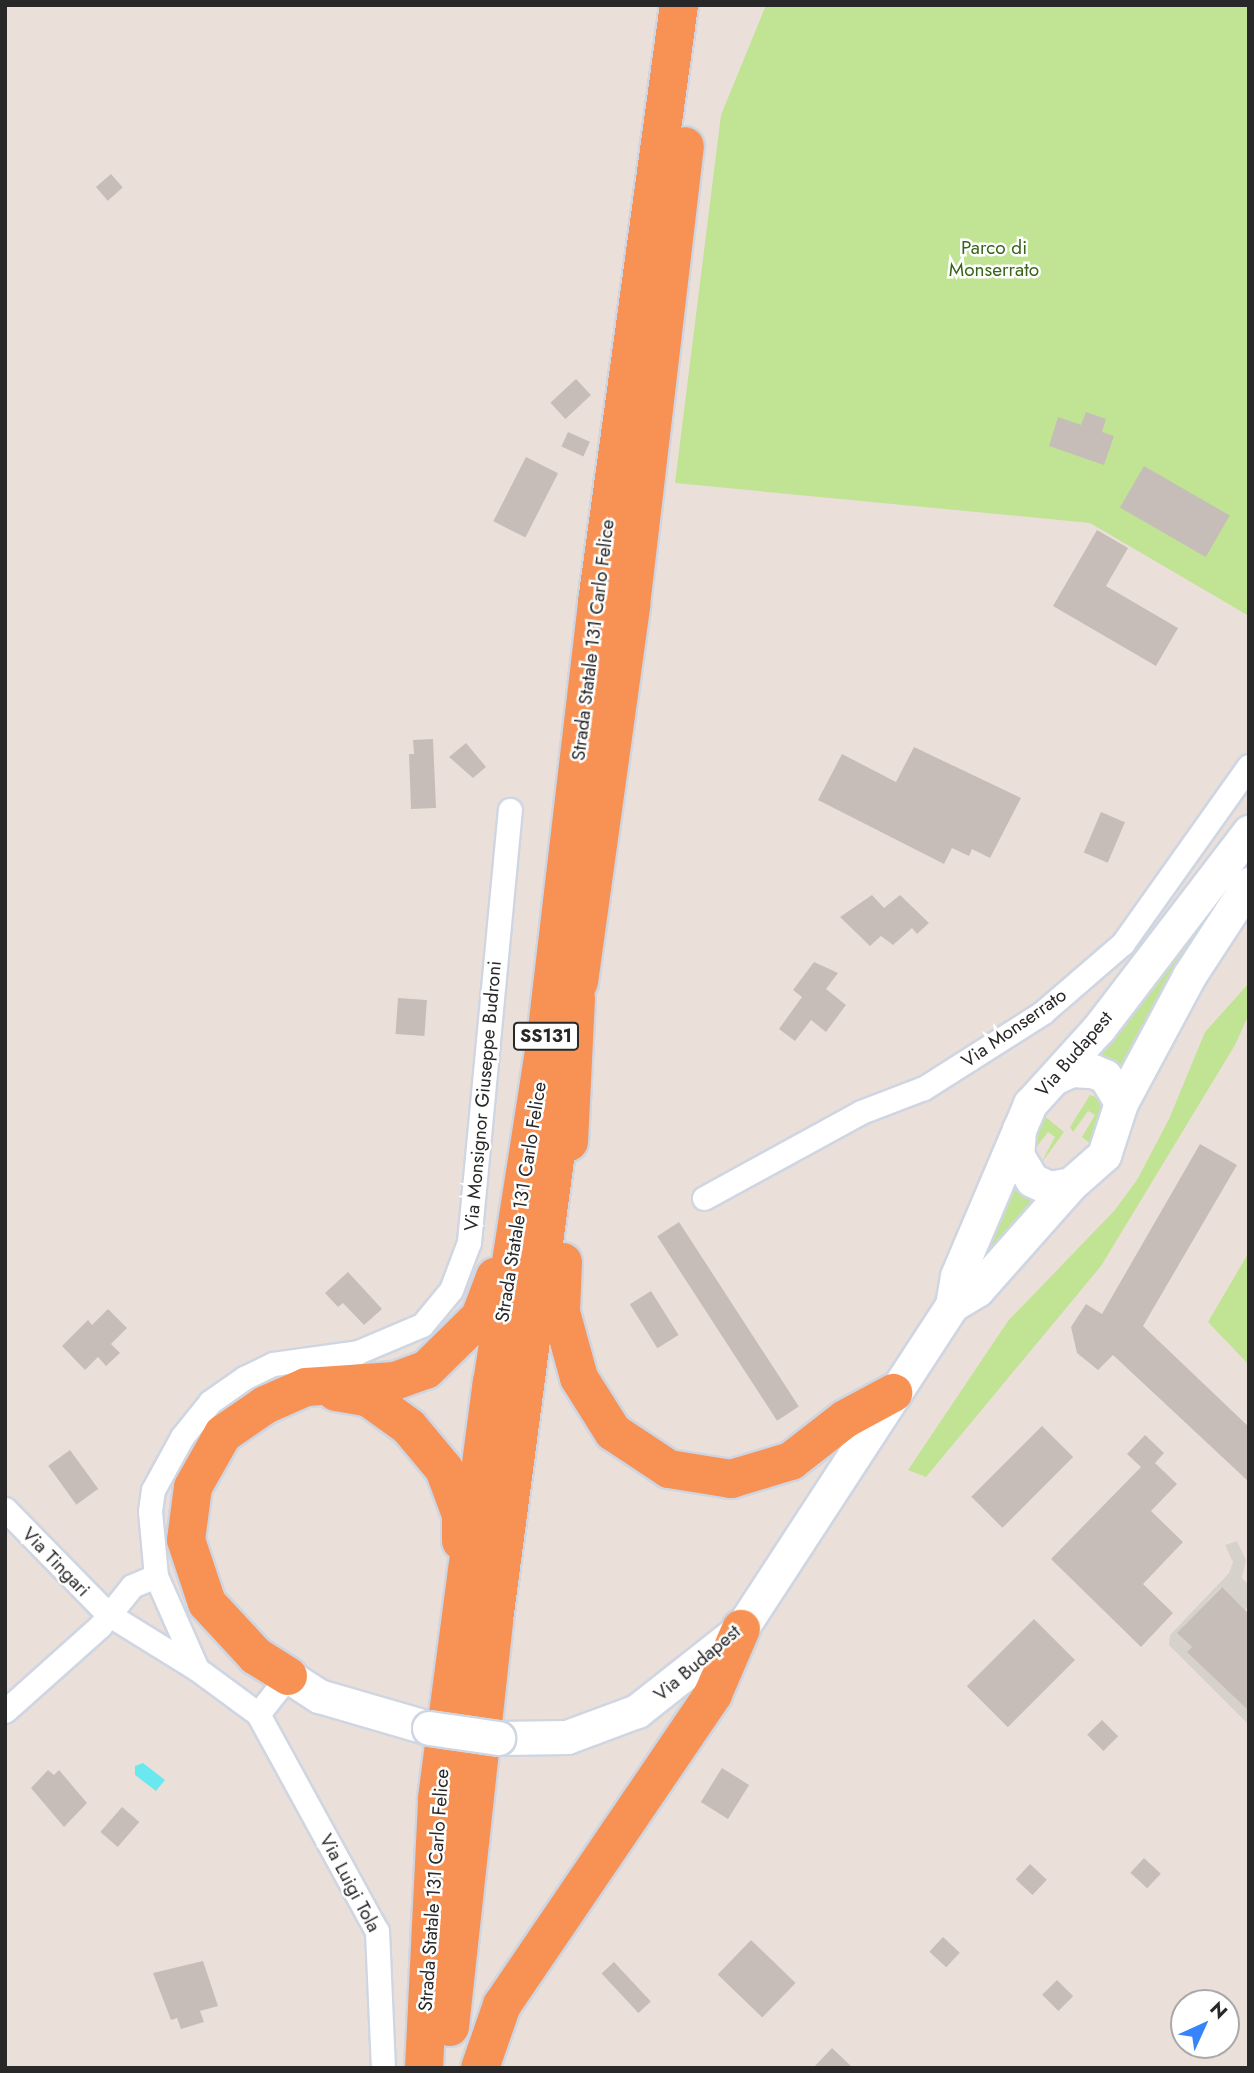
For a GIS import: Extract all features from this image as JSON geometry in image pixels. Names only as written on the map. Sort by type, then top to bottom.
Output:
[{"type":"highway","name":"Strada Statale 131 Carlo Felice","points":[[424,2068],[437,1798],[492,1383],[545,1046],[598,589],[679,5]]},
{"type":"highway","name":"Strada Statale 131 Carlo Felice","points":[[449,2068],[489,1660],[631,605],[701,5]]},
{"type":"highway","points":[[576,998],[561,1312],[579,1378],[613,1432],[669,1469],[732,1479],[791,1461],[845,1419],[894,1393]]},
{"type":"highway","points":[[288,1676],[256,1656],[207,1603],[186,1540],[193,1487],[223,1434],[265,1405],[306,1387],[395,1381],[426,1370],[480,1317],[495,1277],[545,1046]]},
{"type":"highway","points":[[306,1387],[369,1398],[409,1427],[444,1469],[461,1515],[462,1619]]},
{"type":"highway","points":[[480,2068],[502,2005],[713,1694],[741,1629]]},
{"type":"main road","name":"Via Budapest","points":[[288,1676],[319,1696],[429,1728],[498,1738],[567,1737],[638,1712],[741,1629],[832,1497],[894,1393],[952,1305],[957,1276],[1030,1104],[1099,1028],[1249,832]]},
{"type":"main road","name":"Via Budapest","points":[[952,1305],[977,1290],[1071,1184],[1104,1155],[1121,1103],[1189,976],[1249,884]]},
{"type":"main road","points":[[1055,1077],[1071,1070],[1093,1071],[1105,1076],[1121,1103]]},
{"type":"main road","points":[[1019,1129],[1017,1154],[1032,1180],[1049,1188],[1071,1184]]},
{"type":"street","name":"Via Monserrato","points":[[704,1198],[861,1112],[923,1088],[1042,1013],[1123,943],[1249,766]]},
{"type":"street","name":"Via Monsignor Giuseppe Budroni","points":[[156,1576],[153,1490],[182,1437],[210,1402],[273,1364],[358,1352],[422,1325],[451,1290],[469,1242],[510,810]]},
{"type":"street","name":"Via Tingari","points":[[5,1509],[108,1614],[197,1669],[258,1714]]},
{"type":"street","name":"Via Tingari","points":[[108,1614],[132,1587],[156,1576],[197,1669]]},
{"type":"street","points":[[5,1711],[100,1626],[108,1614]]},
{"type":"street","points":[[258,1714],[288,1676]]},
{"type":"street","name":"Via Luigi Tola","points":[[258,1714],[377,1931],[383,2068]]},
{"type":"green space","name":"Parco di Monserrato","points":[[766,5],[1249,5],[1249,616],[1090,523],[675,483],[721,115]]},
{"type":"green space","points":[[1249,851],[1249,864],[1184,957],[1119,1082],[1086,1062]]},
{"type":"green space","points":[[1249,983],[1249,1014],[1235,1045],[1101,1266],[926,1477],[908,1470],[1008,1321],[1114,1211],[1137,1180],[1169,1119],[1205,1032]]},
{"type":"green space","points":[[1090,1095],[1099,1098],[1103,1107],[1091,1144],[1082,1137],[1095,1115],[1088,1111],[1073,1132],[1070,1127]]},
{"type":"green space","points":[[1043,1115],[1064,1132],[1040,1165],[1055,1137],[1048,1132],[1031,1154]]},
{"type":"green space","points":[[1013,1174],[1049,1197],[969,1283]]},
{"type":"green space","points":[[1249,1252],[1249,1365],[1208,1322]]},
{"type":"shaded area","points":[[1237,1541],[1246,1560],[1242,1578],[1249,1585],[1249,1605],[1245,1610],[1221,1587],[1184,1626],[1184,1640],[1192,1647],[1188,1652],[1249,1710],[1249,1725],[1169,1645],[1170,1635],[1229,1573],[1233,1562],[1225,1545]]},
{"type":"water","points":[[143,1763],[165,1780],[156,1791],[135,1775],[135,1766]]},
{"type":"building","points":[[111,174],[123,188],[108,201],[96,187]]},
{"type":"building","points":[[576,379],[591,395],[565,419],[550,403]]},
{"type":"building","points":[[1086,412],[1106,419],[1102,432],[1114,436],[1104,465],[1049,446],[1058,417],[1081,425]]},
{"type":"building","points":[[568,432],[590,442],[583,456],[561,447]]},
{"type":"building","points":[[526,457],[558,473],[525,537],[493,521]]},
{"type":"building","points":[[1144,466],[1230,516],[1206,557],[1120,508]]},
{"type":"building","points":[[1097,530],[1128,548],[1106,586],[1178,628],[1156,666],[1053,606]]},
{"type":"building","points":[[433,739],[436,808],[411,809],[409,754],[414,754],[413,740]]},
{"type":"building","points":[[466,743],[486,767],[473,778],[449,757]]},
{"type":"building","points":[[914,747],[1021,798],[990,858],[972,849],[969,856],[952,848],[944,864],[818,800],[842,754],[896,782]]},
{"type":"building","points":[[1101,812],[1125,822],[1108,863],[1084,853]]},
{"type":"building","points":[[872,895],[884,908],[900,895],[929,923],[917,934],[912,928],[893,945],[881,936],[870,946],[840,917]]},
{"type":"building","points":[[814,962],[838,973],[826,989],[846,1005],[826,1032],[811,1020],[795,1041],[779,1029],[802,997],[793,990]]},
{"type":"building","points":[[398,998],[427,1000],[424,1036],[395,1034]]},
{"type":"building","points":[[1200,1144],[1237,1165],[1143,1326],[1249,1427],[1249,1482],[1113,1355],[1098,1370],[1077,1353],[1071,1327],[1086,1304],[1102,1314]]},
{"type":"building","points":[[679,1222],[799,1407],[777,1421],[657,1236]]},
{"type":"building","points":[[348,1272],[382,1309],[364,1325],[343,1303],[338,1307],[325,1293]]},
{"type":"building","points":[[651,1291],[679,1335],[657,1348],[630,1304]]},
{"type":"building","points":[[108,1309],[127,1328],[111,1344],[120,1353],[106,1366],[98,1357],[85,1370],[62,1346],[88,1320],[92,1325]]},
{"type":"building","points":[[1042,1426],[1073,1457],[1002,1528],[971,1497]]},
{"type":"building","points":[[1145,1435],[1164,1453],[1155,1463],[1177,1484],[1151,1511],[1183,1542],[1143,1584],[1173,1613],[1141,1647],[1051,1559],[1141,1467],[1127,1454]]},
{"type":"building","points":[[70,1450],[98,1489],[76,1505],[48,1466]]},
{"type":"building","points":[[1222,1587],[1249,1614],[1249,1711],[1187,1652],[1192,1647],[1177,1633]]},
{"type":"building","points":[[1034,1619],[1075,1660],[1008,1727],[967,1686]]},
{"type":"building","points":[[1102,1720],[1118,1736],[1103,1751],[1087,1735]]},
{"type":"building","points":[[722,1768],[749,1785],[728,1819],[701,1802]]},
{"type":"building","points":[[48,1770],[54,1775],[59,1770],[87,1803],[64,1827],[31,1788]]},
{"type":"building","points":[[122,1807],[139,1822],[118,1847],[100,1832]]},
{"type":"building","points":[[1144,1858],[1161,1874],[1147,1888],[1130,1873]]},
{"type":"building","points":[[1030,1864],[1047,1880],[1032,1895],[1016,1879]]},
{"type":"building","points":[[943,1937],[960,1953],[946,1967],[929,1952]]},
{"type":"building","points":[[751,1940],[796,1983],[762,2018],[718,1975]]},
{"type":"building","points":[[203,1961],[218,2006],[200,2011],[204,2022],[181,2029],[177,2018],[171,2020],[153,1973]]},
{"type":"building","points":[[614,1962],[651,2001],[638,2013],[602,1974]]},
{"type":"building","points":[[1057,1980],[1073,1996],[1058,2011],[1042,1995]]},
{"type":"building","points":[[832,2048],[853,2068],[813,2068]]}]
